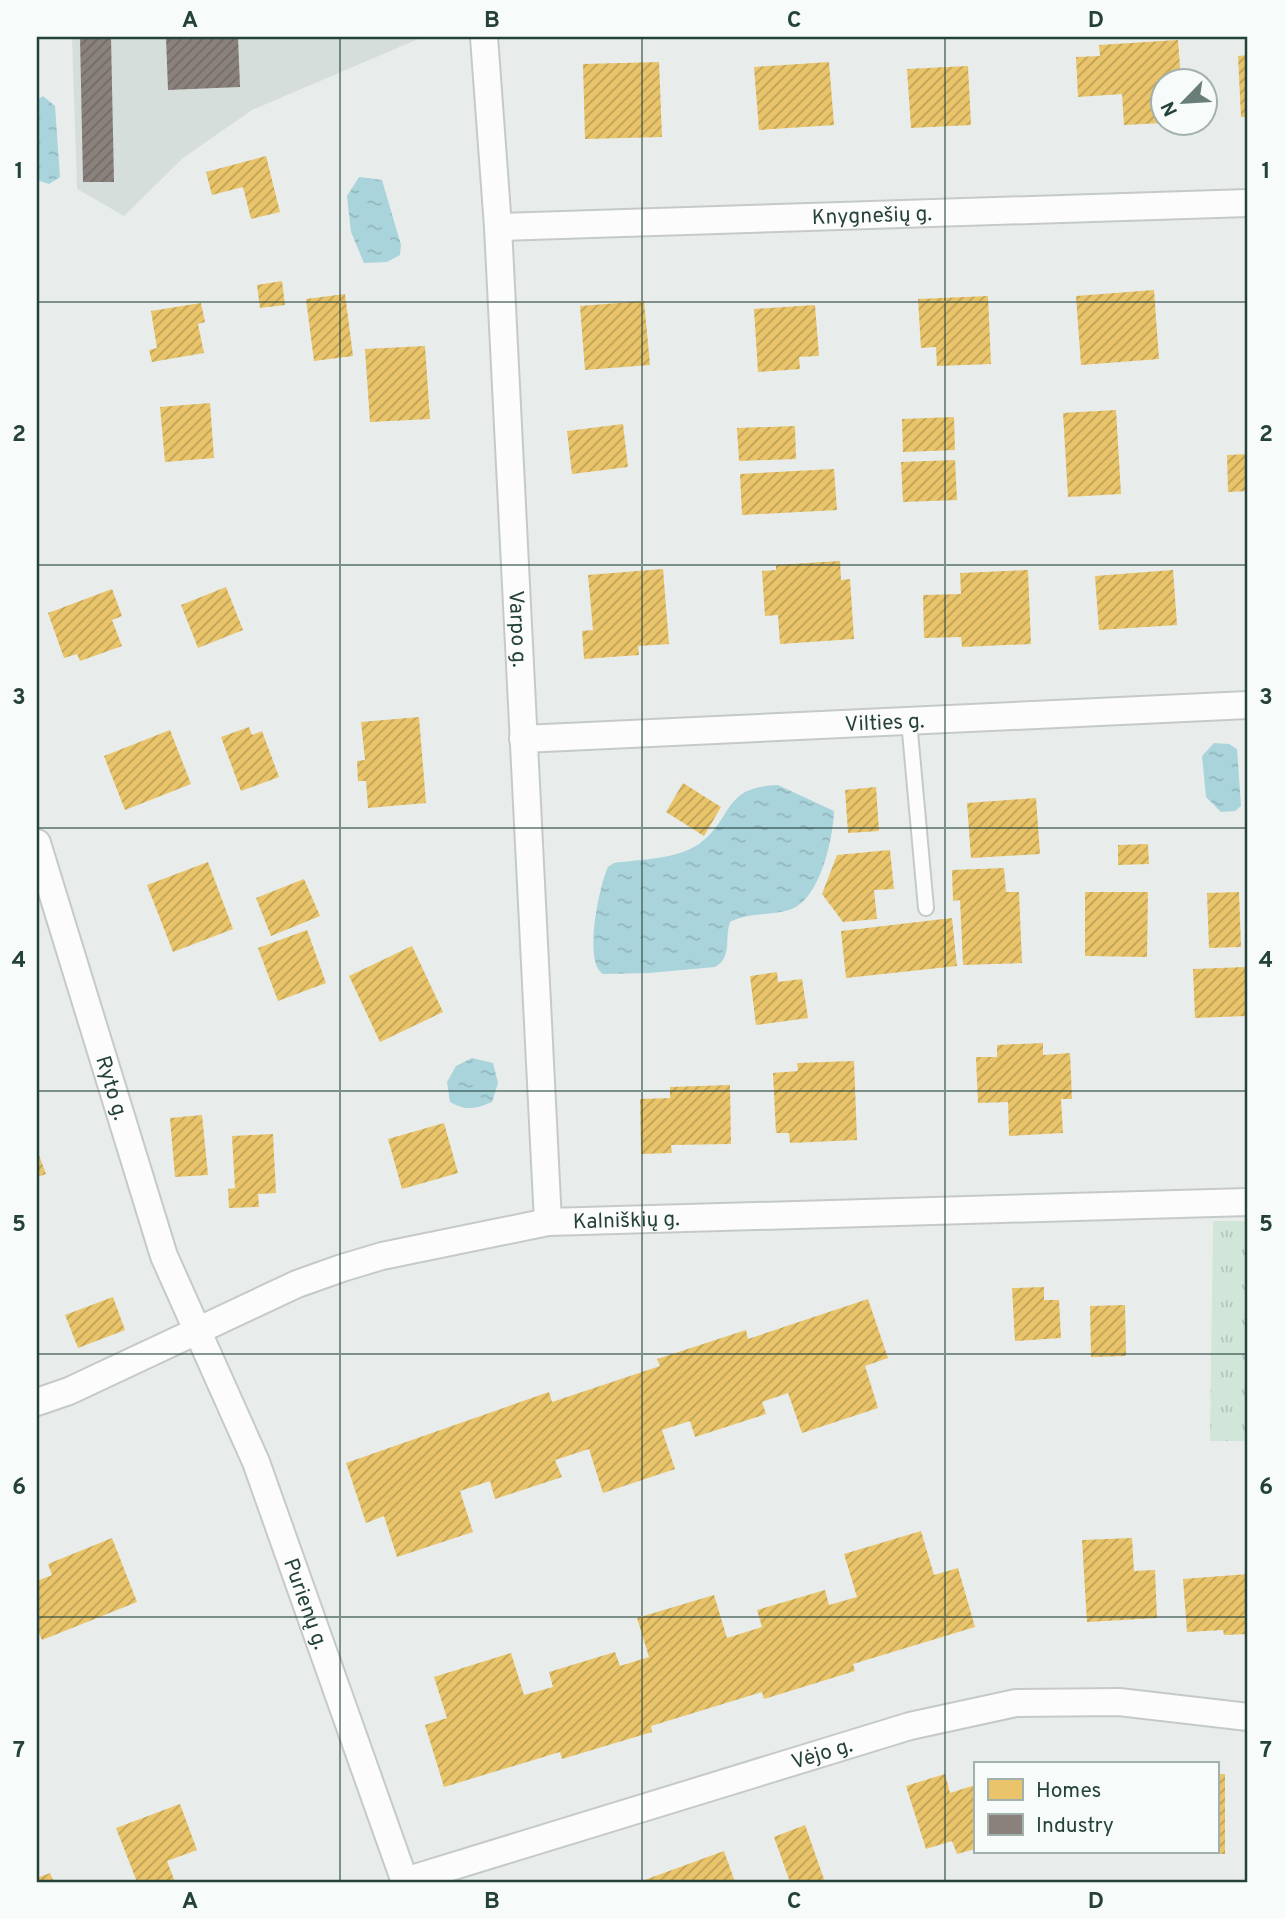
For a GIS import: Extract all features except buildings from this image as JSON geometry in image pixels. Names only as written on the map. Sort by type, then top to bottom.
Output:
[{"type":"street","name":"Varpo g.","points":[[484,37],[498,227],[548,1222]]},
{"type":"street","name":"Knygnešių g.","points":[[498,227],[1248,203]]},
{"type":"street","name":"Vilties g.","points":[[523,739],[1248,705]]},
{"type":"street","name":"Ryto g.","points":[[37,843],[164,1256],[196,1330]]},
{"type":"street","name":"Kalniškių g.","points":[[37,1402],[69,1391],[297,1284],[342,1268],[382,1256],[548,1222],[1248,1202]]},
{"type":"street","name":"Purienų g.","points":[[196,1330],[256,1462],[405,1882]]},
{"type":"street","name":"Vėjo g.","points":[[405,1882],[910,1726],[1016,1703],[1119,1702],[1248,1717]]},
{"type":"lane","points":[[909,721],[926,908]]},
{"type":"shaded area","points":[[72,37],[423,37],[252,110],[183,158],[124,216],[77,189]]},
{"type":"green space","points":[[1213,1221],[1248,1221],[1248,1441],[1210,1441]]},
{"type":"water","points":[[43,96],[55,106],[60,177],[49,184],[37,180],[37,100]]},
{"type":"water","points":[[359,177],[382,180],[401,245],[400,255],[387,262],[364,263],[351,232],[347,196]]},
{"type":"water","points":[[1214,743],[1229,744],[1237,749],[1241,806],[1235,811],[1221,812],[1206,797],[1202,756]]},
{"type":"water","points":[[778,785],[834,811],[823,868],[809,895],[789,910],[744,917],[730,922],[726,953],[721,963],[715,967],[603,974],[597,967],[593,940],[597,906],[608,867],[614,863],[669,856],[690,849],[710,834],[737,798],[760,787]]},
{"type":"water","points":[[472,1058],[493,1063],[498,1083],[492,1102],[466,1108],[450,1102],[447,1082],[456,1066]]}]
